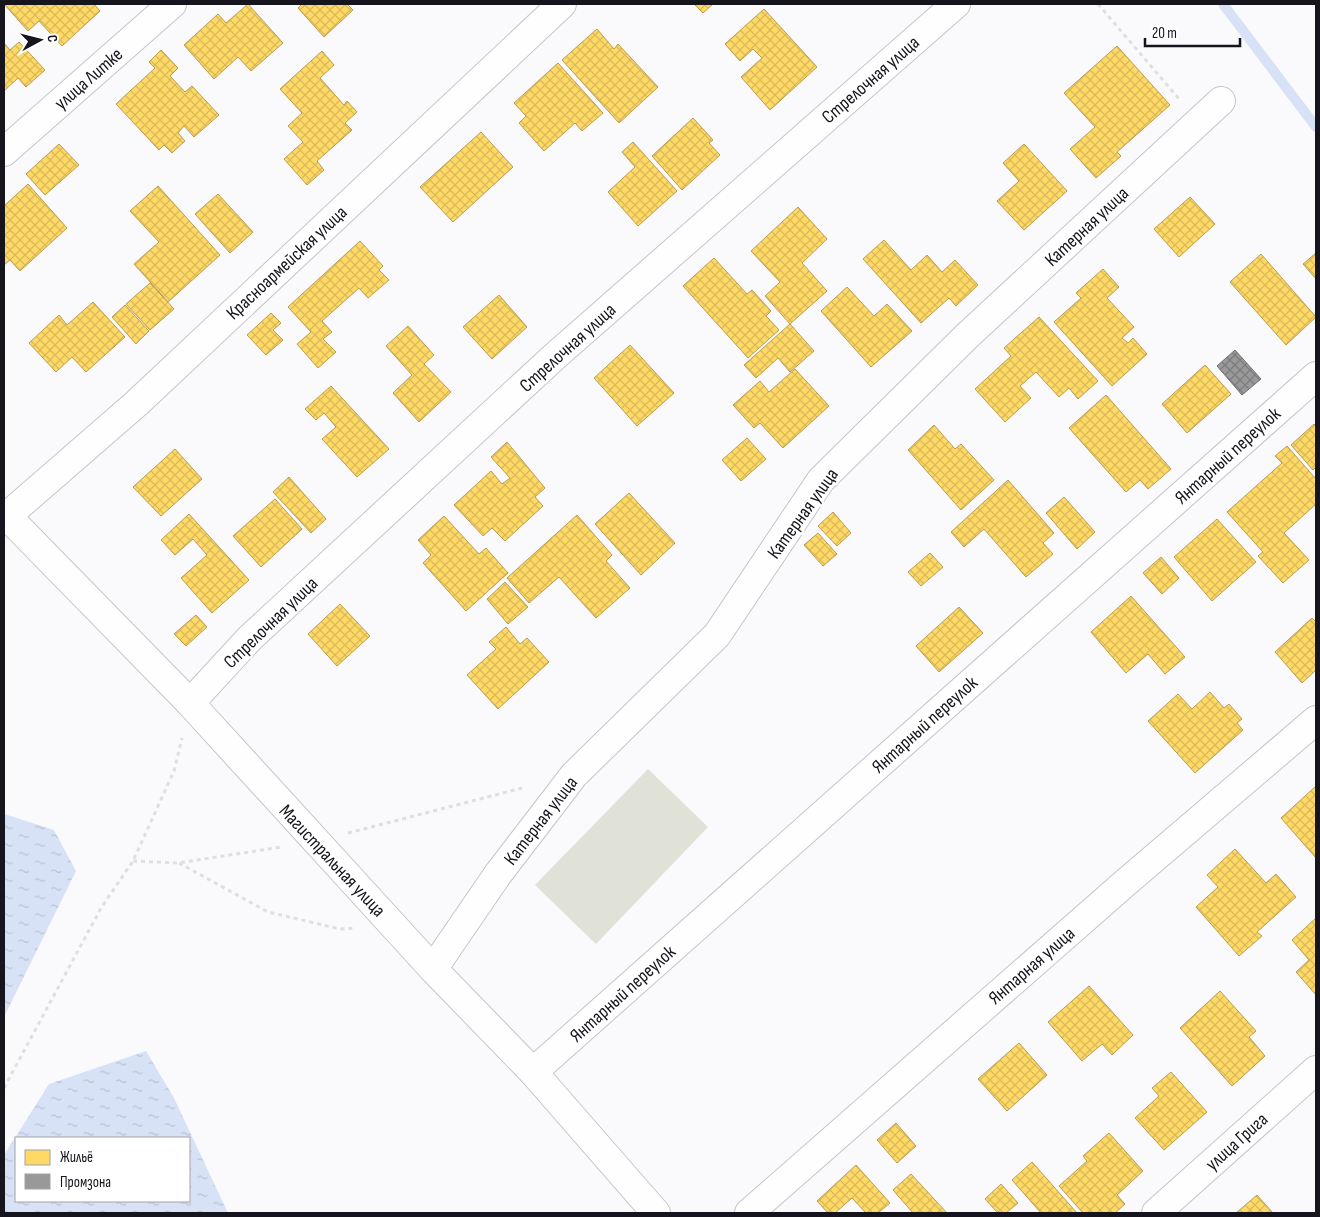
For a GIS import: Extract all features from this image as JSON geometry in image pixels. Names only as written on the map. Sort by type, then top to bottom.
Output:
[{"type":"street","name":"улица Литке","points":[[4,152],[172,4]]},
{"type":"street","name":"Красноармейская улица","points":[[5,515],[137,403],[562,4]]},
{"type":"street","name":"Стрелочная улица","points":[[190,703],[250,638],[554,357],[956,4]]},
{"type":"street","name":"Катерная улица","points":[[433,969],[498,874],[574,775],[717,635],[821,480],[968,335],[1221,101]]},
{"type":"street","name":"Янтарный переулок","points":[[533,1072],[1316,376]]},
{"type":"street","name":"Магистральная улица","points":[[5,515],[190,703],[433,969],[533,1072],[656,1213]]},
{"type":"street","name":"Янтарная улица","points":[[749,1213],[1124,884],[1316,720]]},
{"type":"street","name":"улица Грига","points":[[1156,1213],[1316,1070]]},
{"type":"path","points":[[1098,4],[1198,122]]},
{"type":"path","points":[[4,1088],[101,908],[133,861],[174,771],[190,703]]},
{"type":"path","points":[[133,861],[178,863],[316,841],[574,775]]},
{"type":"path","points":[[178,863],[268,912],[340,929],[395,927]]},
{"type":"shaded area","points":[[648,769],[708,827],[596,944],[535,885]]},
{"type":"water","points":[[4,814],[54,830],[76,871],[4,1017]]},
{"type":"water","points":[[146,1051],[174,1098],[228,1213],[4,1213],[4,1155],[15,1138],[15,1202],[190,1202],[190,1137],[15,1137],[49,1084]]},
{"type":"building: Жильё","points":[[4,4],[94,4],[100,11],[62,46],[39,21],[28,31]]},
{"type":"building: Жильё","points":[[248,4],[283,43],[251,71],[238,57],[214,79],[184,45],[218,14],[226,23]]},
{"type":"building: Жильё","points":[[302,4],[347,4],[353,10],[324,37],[298,8]]},
{"type":"building: Жильё","points":[[694,4],[713,4],[703,13]]},
{"type":"building: Жильё","points":[[764,9],[817,67],[770,110],[741,77],[762,58],[753,49],[740,61],[725,44]]},
{"type":"building: Жильё","points":[[597,29],[614,49],[618,44],[658,87],[619,123],[562,60]]},
{"type":"building: Жильё","points":[[19,42],[45,70],[26,87],[18,78],[4,91],[4,43],[10,50]]},
{"type":"building: Жильё","points":[[1117,46],[1170,105],[1117,152],[1121,156],[1096,178],[1070,149],[1095,127],[1064,93]]},
{"type":"building: Жильё","points":[[161,50],[178,68],[170,76],[185,92],[192,86],[219,115],[194,137],[184,126],[178,133],[185,141],[172,153],[164,145],[159,150],[116,104],[155,68],[149,62]]},
{"type":"building: Жильё","points":[[322,51],[334,65],[320,78],[344,105],[347,101],[357,112],[345,123],[352,130],[317,161],[324,170],[307,185],[284,159],[303,142],[288,126],[302,113],[280,89]]},
{"type":"building: Жильё","points":[[558,63],[603,113],[582,131],[575,123],[544,151],[519,123],[526,116],[514,103]]},
{"type":"building: Жильё","points":[[693,118],[713,140],[709,143],[720,155],[682,190],[652,156]]},
{"type":"building: Жильё","points":[[481,132],[513,167],[453,222],[420,187]]},
{"type":"building: Жильё","points":[[633,142],[677,191],[638,226],[608,192],[635,167],[622,152]]},
{"type":"building: Жильё","points":[[59,144],[79,165],[45,195],[26,174]]},
{"type":"building: Жильё","points":[[1024,144],[1067,191],[1024,230],[997,201],[1019,181],[1003,163]]},
{"type":"building: Жильё","points":[[28,184],[67,228],[20,271],[10,260],[4,265],[4,206]]},
{"type":"building: Жильё","points":[[158,186],[220,255],[168,302],[134,264],[159,242],[130,211]]},
{"type":"building: Жильё","points":[[218,194],[253,232],[230,253],[195,214]]},
{"type":"building: Жильё","points":[[1190,197],[1215,224],[1179,257],[1154,229]]},
{"type":"building: Жильё","points":[[798,207],[827,239],[802,263],[827,291],[790,324],[765,296],[780,282],[751,251]]},
{"type":"building: Жильё","points":[[884,240],[911,270],[927,255],[942,272],[955,260],[978,285],[956,306],[949,298],[921,323],[863,259]]},
{"type":"building: Жильё","points":[[360,241],[383,266],[379,270],[389,280],[368,298],[359,288],[322,321],[332,332],[323,339],[336,352],[318,368],[297,344],[311,332],[288,307]]},
{"type":"building: Жильё","points":[[1316,253],[1316,279],[1303,264]]},
{"type":"building: Жильё","points":[[1261,254],[1316,317],[1286,345],[1230,282]]},
{"type":"building: Жильё","points":[[714,258],[747,294],[752,290],[771,311],[766,316],[779,330],[748,358],[683,286]]},
{"type":"building: Жильё","points":[[1103,269],[1119,287],[1107,298],[1134,327],[1122,338],[1128,343],[1133,338],[1147,354],[1112,386],[1054,322],[1081,298],[1076,293]]},
{"type":"building: Жильё","points":[[150,283],[174,309],[150,330],[126,304]]},
{"type":"building: Жильё","points":[[847,287],[874,316],[887,304],[912,331],[871,367],[821,311]]},
{"type":"building: Жильё","points":[[499,295],[527,327],[492,359],[463,327]]},
{"type":"building: Жильё","points":[[93,302],[125,337],[86,372],[72,357],[56,372],[29,343],[59,315],[67,325]]},
{"type":"building: Жильё","points":[[125,305],[149,331],[136,344],[112,317]]},
{"type":"building: Жильё","points":[[271,313],[281,323],[273,330],[283,340],[266,355],[247,335]]},
{"type":"building: Жильё","points":[[1039,317],[1098,381],[1078,399],[1069,388],[1059,397],[1036,372],[1020,386],[1031,398],[1005,422],[975,389],[1011,356],[1004,348]]},
{"type":"building: Жильё","points":[[790,324],[814,351],[790,372],[778,358],[756,378],[744,365]]},
{"type":"building: Жильё","points":[[408,326],[434,355],[424,364],[451,392],[419,422],[393,393],[412,375],[386,346]]},
{"type":"building: Жильё","points":[[630,345],[674,393],[637,426],[594,378]]},
{"type":"building: Жильё","points":[[1205,365],[1231,394],[1187,433],[1162,404]]},
{"type":"building: Жильё","points":[[795,369],[829,406],[783,448],[760,423],[754,428],[733,405],[760,381],[769,392]]},
{"type":"building: Жильё","points":[[331,386],[389,449],[357,477],[322,439],[336,427],[324,413],[316,420],[305,409]]},
{"type":"building: Жильё","points":[[1106,395],[1171,469],[1148,489],[1140,480],[1126,492],[1069,428]]},
{"type":"building: Жильё","points":[[1314,424],[1316,426],[1316,467],[1313,470],[1291,445]]},
{"type":"building: Жильё","points":[[934,425],[955,449],[961,444],[994,480],[961,510],[908,450]]},
{"type":"building: Жильё","points":[[747,438],[766,459],[741,481],[722,460]]},
{"type":"building: Жильё","points":[[507,442],[545,488],[535,497],[543,506],[505,541],[492,528],[483,536],[454,505],[491,471],[502,484],[510,478],[491,457]]},
{"type":"building: Жильё","points":[[1287,446],[1316,479],[1316,504],[1284,533],[1309,560],[1283,583],[1258,556],[1263,552],[1227,512],[1282,463],[1275,456]]},
{"type":"building: Жильё","points":[[175,449],[202,479],[161,516],[133,487]]},
{"type":"building: Жильё","points":[[289,477],[326,519],[311,533],[273,492]]},
{"type":"building: Жильё","points":[[1008,480],[1054,533],[1043,543],[1053,554],[1026,577],[984,529],[964,547],[951,532]]},
{"type":"building: Жильё","points":[[629,493],[675,543],[641,575],[595,524]]},
{"type":"building: Жильё","points":[[1064,497],[1095,532],[1077,549],[1046,513]]},
{"type":"building: Жильё","points":[[275,499],[302,529],[261,567],[233,536]]},
{"type":"building: Жильё","points":[[833,512],[851,533],[837,546],[818,526]]},
{"type":"building: Жильё","points":[[189,514],[249,580],[212,613],[181,578],[207,555],[193,539],[175,555],[161,540]]},
{"type":"building: Жильё","points":[[577,515],[612,555],[606,561],[630,588],[596,618],[559,577],[529,603],[507,578]]},
{"type":"building: Жильё","points":[[444,516],[479,554],[486,548],[508,573],[466,611],[423,563],[431,555],[418,540]]},
{"type":"building: Жильё","points":[[1217,519],[1256,562],[1212,601],[1174,557]]},
{"type":"building: Жильё","points":[[818,533],[837,554],[823,566],[804,545]]},
{"type":"building: Жильё","points":[[930,553],[943,567],[921,586],[908,572]]},
{"type":"building: Жильё","points":[[1161,557],[1179,578],[1162,594],[1143,573]]},
{"type":"building: Жильё","points":[[505,582],[528,607],[508,624],[487,599]]},
{"type":"building: Жильё","points":[[1131,596],[1185,657],[1165,674],[1148,654],[1126,673],[1091,632]]},
{"type":"building: Жильё","points":[[340,604],[370,636],[337,666],[308,634]]},
{"type":"building: Жильё","points":[[959,607],[983,633],[939,672],[916,646]]},
{"type":"building: Жильё","points":[[196,615],[207,627],[186,646],[174,634]]},
{"type":"building: Жильё","points":[[1312,618],[1316,622],[1316,670],[1302,683],[1275,652]]},
{"type":"building: Жильё","points":[[506,627],[520,644],[527,638],[549,662],[498,709],[467,675],[496,649],[489,642]]},
{"type":"building: Жильё","points":[[1210,692],[1224,708],[1229,704],[1242,719],[1237,723],[1243,730],[1195,773],[1148,721],[1178,694],[1192,709]]},
{"type":"building: Жильё","points":[[1316,786],[1316,858],[1281,818]]},
{"type":"building: Жильё","points":[[1235,849],[1266,883],[1276,874],[1296,897],[1257,932],[1262,936],[1239,956],[1196,907],[1218,887],[1207,875]]},
{"type":"building: Жильё","points":[[1316,918],[1316,995],[1296,972],[1309,960],[1292,940]]},
{"type":"building: Жильё","points":[[1089,986],[1133,1035],[1112,1055],[1102,1044],[1082,1061],[1048,1022]]},
{"type":"building: Жильё","points":[[1220,991],[1256,1031],[1249,1037],[1265,1056],[1232,1086],[1180,1028]]},
{"type":"building: Жильё","points":[[1019,1043],[1047,1075],[1007,1111],[978,1079]]},
{"type":"building: Жильё","points":[[1171,1072],[1207,1112],[1164,1150],[1135,1118],[1159,1096],[1152,1088]]},
{"type":"building: Жильё","points":[[896,1123],[916,1146],[897,1163],[877,1140]]},
{"type":"building: Жильё","points":[[1109,1133],[1143,1171],[1117,1195],[1125,1204],[1115,1213],[1083,1213],[1059,1186],[1087,1161],[1083,1156]]},
{"type":"building: Жильё","points":[[1032,1162],[1077,1213],[1041,1213],[1012,1180]]},
{"type":"building: Жильё","points":[[856,1165],[890,1203],[878,1213],[866,1213],[852,1198],[835,1213],[828,1213],[817,1201]]},
{"type":"building: Жильё","points":[[911,1174],[947,1213],[913,1213],[893,1190]]},
{"type":"building: Жильё","points":[[1001,1184],[1018,1203],[1006,1213],[998,1213],[985,1199]]},
{"type":"building: Жильё","points":[[1257,1195],[1273,1213],[1236,1213]]},
{"type":"building: Промзона","points":[[1235,350],[1261,379],[1242,395],[1217,366]]},
{"type":"waterway","points":[[1223,4],[1316,127]]}]
